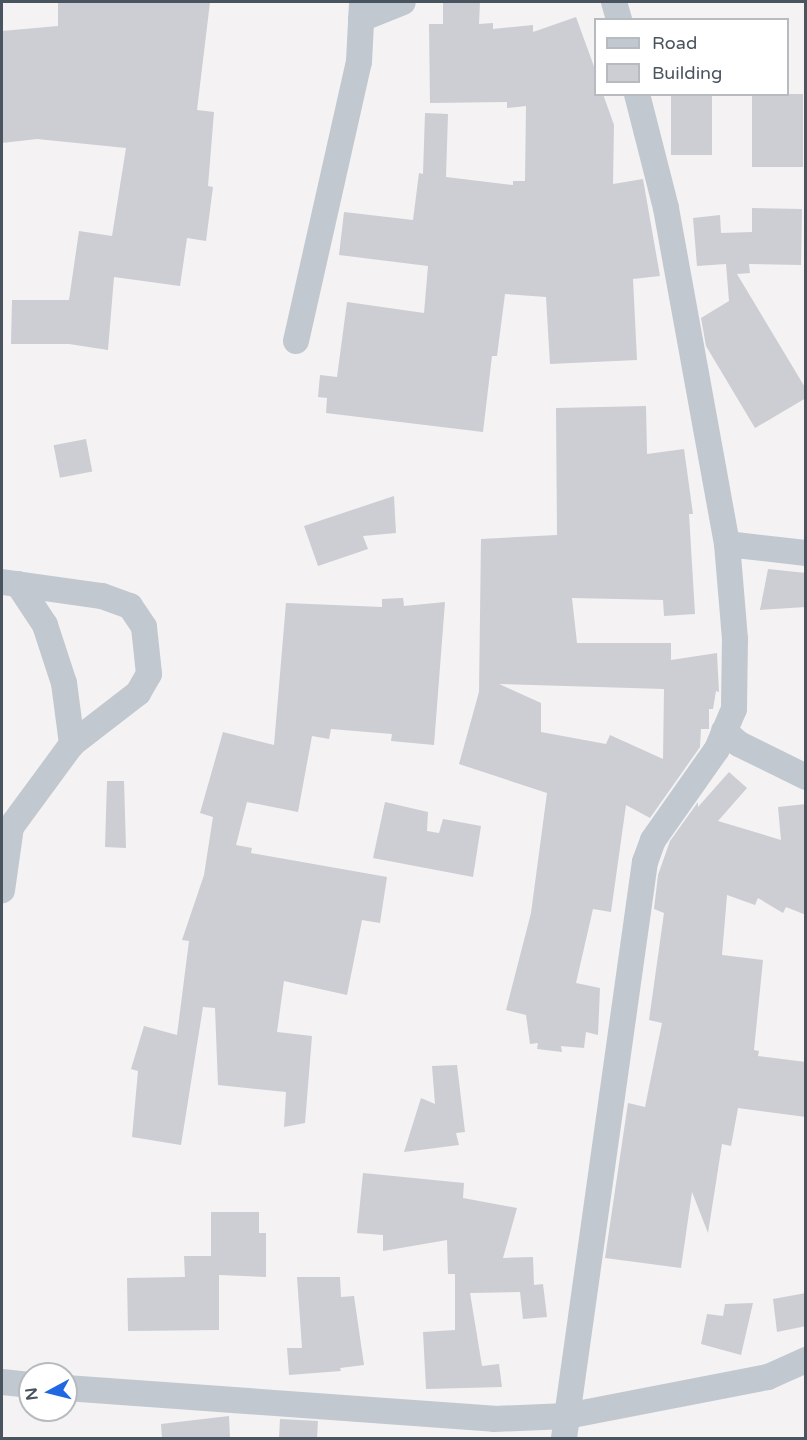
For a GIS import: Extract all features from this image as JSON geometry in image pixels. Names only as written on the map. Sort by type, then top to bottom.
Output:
[{"type":"street","points":[[296,341],[359,62],[362,10],[404,2]]},
{"type":"street","points":[[614,2],[618,18]]},
{"type":"street","points":[[565,1427],[645,862],[653,840],[717,749],[734,709],[735,650],[727,544],[666,208],[638,96]]},
{"type":"street","points":[[727,544],[806,553]]},
{"type":"street","points":[[10,583],[45,625],[64,683],[72,744]]},
{"type":"street","points":[[2,880],[11,827],[72,744],[138,693],[149,674],[144,627],[130,606],[102,596],[10,583]]},
{"type":"street","points":[[724,731],[739,744],[806,777]]},
{"type":"street","points":[[78,1389],[494,1419],[565,1427],[768,1377],[806,1360]]},
{"type":"street","points":[[2,1382],[18,1384]]},
{"type":"building","points":[[58,2],[210,2],[197,110],[214,112],[208,186],[213,187],[206,241],[187,238],[180,286],[114,277],[108,350],[69,344],[11,344],[12,300],[69,300],[79,231],[112,236],[126,148],[37,139],[2,143],[2,31],[58,26]]},
{"type":"building","points":[[443,2],[480,2],[479,24],[493,23],[493,29],[533,25],[533,32],[576,17],[594,66],[594,96],[604,96],[614,125],[613,184],[643,179],[660,276],[633,279],[637,360],[550,364],[546,297],[505,294],[497,356],[492,356],[483,432],[326,413],[327,398],[318,397],[320,375],[337,377],[347,302],[424,313],[428,266],[339,255],[344,212],[413,220],[419,173],[423,174],[425,113],[448,114],[446,177],[513,185],[513,181],[525,181],[526,106],[507,108],[507,102],[430,103],[429,24],[443,24]]},
{"type":"building","points":[[803,94],[803,167],[752,167],[752,96]]},
{"type":"building","points":[[671,96],[712,96],[712,155],[671,155]]},
{"type":"building","points":[[752,208],[802,209],[801,265],[749,264],[750,273],[737,274],[806,389],[806,398],[755,428],[706,346],[701,318],[729,301],[726,264],[697,266],[693,218],[720,215],[721,233],[752,232]]},
{"type":"building","points":[[646,406],[647,454],[684,449],[693,514],[689,514],[695,614],[664,616],[663,600],[572,598],[577,643],[671,643],[671,660],[717,653],[719,692],[716,691],[713,709],[709,709],[709,729],[701,729],[700,747],[650,818],[626,805],[611,912],[593,909],[576,983],[600,988],[598,1035],[586,1032],[584,1048],[561,1046],[562,1052],[537,1049],[538,1043],[530,1044],[526,1015],[506,1010],[531,913],[547,793],[459,764],[479,692],[481,539],[557,535],[556,408]],"holes":[[[499,684],[664,689],[663,759],[610,735],[606,744],[541,732],[541,703]]]},
{"type":"building","points":[[86,439],[92,471],[60,478],[54,445]]},
{"type":"building","points":[[394,496],[396,533],[363,536],[368,549],[318,566],[304,526]]},
{"type":"building","points":[[768,569],[806,573],[806,607],[760,610]]},
{"type":"building","points":[[403,598],[404,606],[445,602],[434,745],[391,741],[392,734],[331,729],[329,739],[312,736],[298,812],[247,802],[236,845],[252,848],[251,853],[387,877],[380,923],[362,920],[347,995],[284,981],[277,1032],[312,1036],[305,1123],[284,1127],[286,1092],[218,1085],[215,1008],[203,1007],[181,1145],[132,1137],[138,1071],[131,1069],[144,1026],[177,1035],[189,941],[182,940],[204,875],[213,817],[200,813],[223,732],[274,745],[286,603],[382,607],[382,599]]},
{"type":"building","points":[[729,772],[747,788],[718,821],[781,840],[778,807],[806,804],[806,915],[786,907],[783,913],[758,898],[755,905],[727,895],[722,955],[763,960],[754,1050],[759,1051],[758,1056],[806,1062],[806,1117],[738,1108],[731,1146],[722,1144],[708,1233],[692,1192],[681,1268],[605,1258],[628,1103],[645,1107],[662,1023],[649,1020],[664,913],[654,909],[658,875],[670,841],[698,802],[698,807]]},
{"type":"building","points":[[107,781],[124,781],[126,848],[105,847]]},
{"type":"building","points":[[385,802],[428,812],[427,831],[439,833],[443,819],[481,826],[473,877],[373,858]]},
{"type":"building","points":[[457,1065],[465,1132],[456,1133],[459,1145],[404,1152],[421,1098],[435,1104],[432,1066]]},
{"type":"building","points":[[363,1173],[464,1183],[463,1198],[517,1208],[503,1258],[533,1257],[534,1285],[543,1284],[547,1317],[523,1319],[520,1292],[470,1293],[482,1366],[499,1364],[502,1387],[426,1389],[423,1332],[455,1330],[455,1274],[448,1274],[447,1240],[383,1251],[383,1235],[357,1233]]},
{"type":"building","points":[[211,1212],[259,1212],[259,1233],[266,1233],[266,1277],[219,1275],[219,1330],[128,1331],[127,1278],[185,1277],[184,1256],[211,1256]]},
{"type":"building","points":[[297,1277],[340,1277],[341,1297],[354,1296],[364,1365],[340,1368],[341,1371],[289,1375],[287,1348],[302,1348]]},
{"type":"building","points":[[806,1293],[806,1326],[777,1332],[773,1299]]},
{"type":"building","points":[[753,1303],[741,1355],[701,1344],[707,1314],[723,1316],[725,1304]]},
{"type":"building","points":[[229,1416],[230,1438],[162,1438],[161,1424]]},
{"type":"building","points":[[280,1419],[318,1421],[317,1438],[279,1438]]}]
